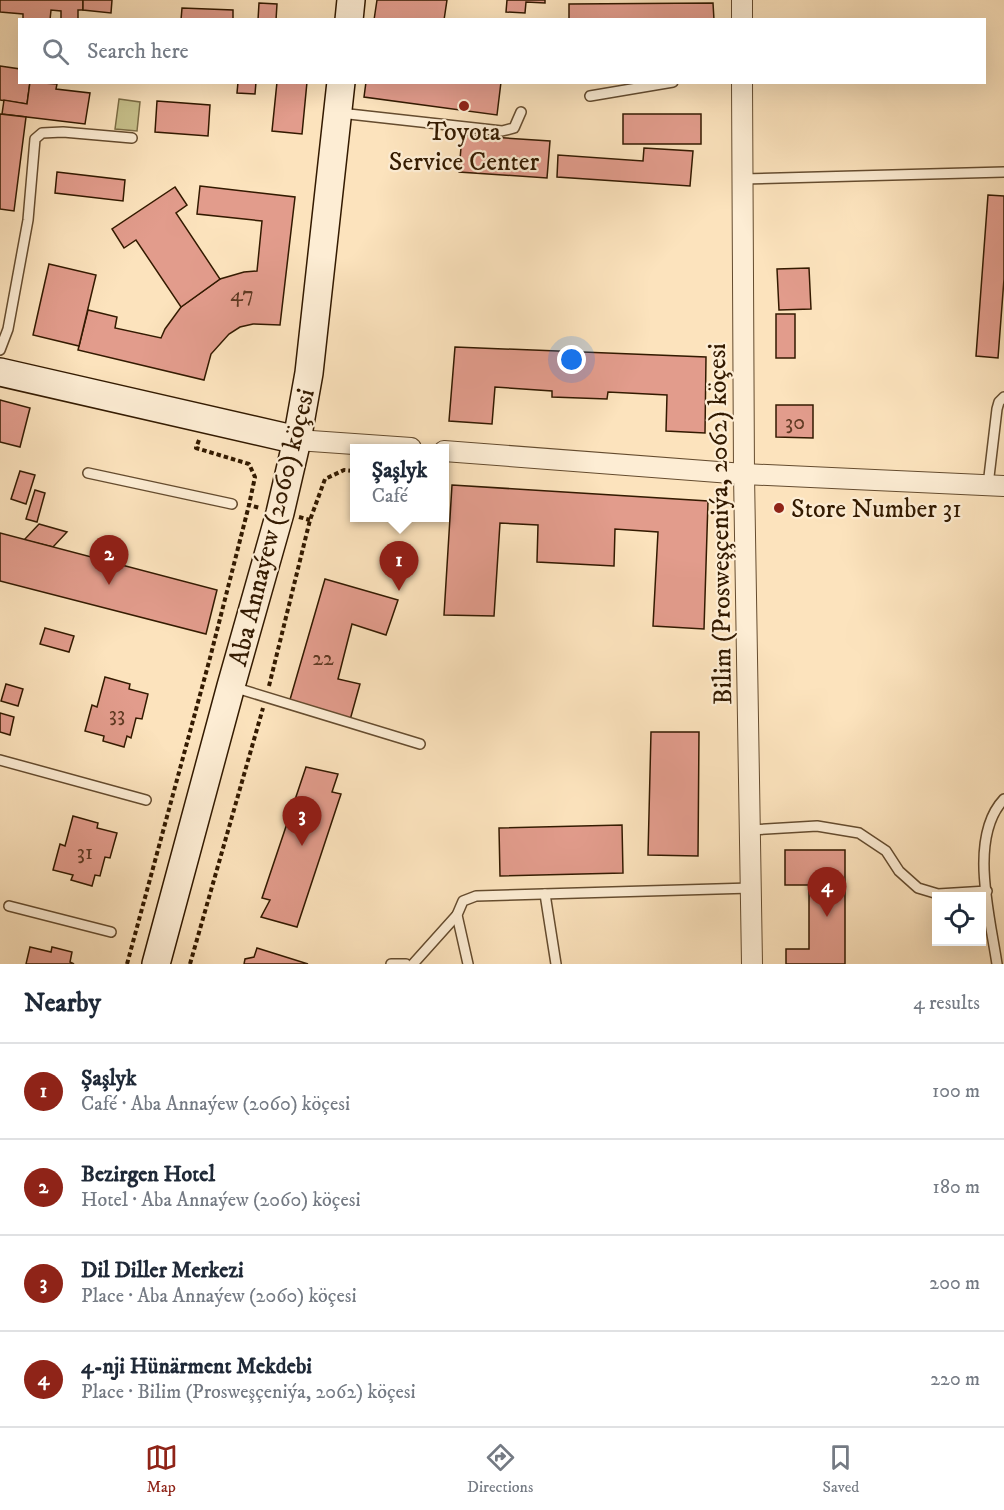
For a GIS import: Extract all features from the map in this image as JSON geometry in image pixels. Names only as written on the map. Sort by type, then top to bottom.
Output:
[{"type":"street","points":[[349,18],[351,0]]},
{"type":"street","points":[[742,0],[742,18]]},
{"type":"street","name":"Aba Annaýew (2060) köçesi","points":[[156,964],[280,513],[297,440],[309,373],[341,84]]},
{"type":"street","name":"Bilim (Prosweşçeniýa, 2062) köçesi","points":[[742,84],[744,474],[752,964]]},
{"type":"street","points":[[0,372],[297,440],[354,444]]},
{"type":"street","points":[[449,451],[744,474],[996,485]]},
{"type":"lane","points":[[590,96],[661,84]]},
{"type":"lane","points":[[338,112],[502,131],[514,128],[521,112]]},
{"type":"lane","points":[[0,350],[8,329],[28,220],[35,139],[42,133],[63,132],[132,138]]},
{"type":"lane","points":[[743,179],[1004,172]]},
{"type":"lane","points":[[996,485],[997,409],[1004,397]]},
{"type":"lane","points":[[88,473],[232,504]]},
{"type":"lane","points":[[231,686],[420,744]]},
{"type":"lane","points":[[0,760],[146,800]]},
{"type":"lane","points":[[997,964],[984,871],[985,835],[996,807],[1004,799]]},
{"type":"lane","points":[[750,830],[818,825],[859,833],[886,851],[899,871],[918,888],[938,894],[987,891]]},
{"type":"lane","points":[[413,964],[457,915],[463,901],[476,896],[751,888]]},
{"type":"lane","points":[[545,894],[555,964]]},
{"type":"lane","points":[[9,906],[111,932]]},
{"type":"lane","points":[[457,915],[468,964]]},
{"type":"lane","points":[[391,964],[406,964]]},
{"type":"path","points":[[206,419],[196,448],[249,464],[255,477],[249,505]]},
{"type":"shaded area","points":[[119,99],[140,102],[137,131],[115,129]]},
{"type":"building","points":[[0,0],[83,0],[83,10],[78,10],[78,18],[61,18],[61,11],[51,10],[50,18],[23,18],[23,14],[0,12]]},
{"type":"building","points":[[83,0],[112,0],[111,13],[83,10]]},
{"type":"building","points":[[377,0],[447,0],[444,18],[374,18]]},
{"type":"building","points":[[507,0],[545,0],[545,3],[526,2],[525,13],[506,12]]},
{"type":"building","points":[[259,3],[277,4],[276,18],[258,18]]},
{"type":"building","points":[[713,3],[714,18],[569,18],[569,4]]},
{"type":"building","points":[[182,8],[233,10],[233,18],[181,18]]},
{"type":"building","points":[[0,66],[18,69],[18,84],[30,84],[27,104],[0,100]]},
{"type":"building","points":[[30,84],[57,84],[56,89],[90,93],[85,124],[2,114],[4,100],[27,104]]},
{"type":"building","points":[[238,84],[256,84],[255,94],[237,93]]},
{"type":"building","points":[[277,84],[307,84],[302,134],[272,131]]},
{"type":"building","name":"Toyota Service Center","points":[[366,84],[501,84],[497,115],[364,97]]},
{"type":"building","points":[[157,101],[210,105],[208,136],[155,132]]},
{"type":"building","points":[[0,114],[26,117],[14,211],[0,209]]},
{"type":"building","points":[[623,114],[701,114],[701,144],[623,144]]},
{"type":"building","points":[[462,135],[550,141],[547,178],[459,172]]},
{"type":"building","points":[[644,148],[693,151],[690,186],[557,177],[558,155],[643,161]]},
{"type":"building","points":[[57,172],[125,180],[123,201],[55,193]]},
{"type":"building","points":[[200,186],[295,197],[280,325],[253,324],[240,327],[229,334],[211,354],[204,380],[78,350],[88,310],[117,317],[115,328],[161,338],[181,307],[220,279],[257,271],[262,221],[197,214]]},
{"type":"building","points":[[175,187],[187,205],[176,213],[220,279],[181,307],[136,240],[124,248],[112,229]]},
{"type":"building","points":[[988,195],[1004,196],[1004,279],[998,358],[976,356]]},
{"type":"building","points":[[49,264],[96,275],[79,346],[33,335]]},
{"type":"building","points":[[809,268],[811,309],[779,310],[777,269]]},
{"type":"building","points":[[776,314],[795,314],[795,358],[776,358]]},
{"type":"building","points":[[455,347],[706,357],[705,433],[666,431],[667,395],[608,392],[607,399],[552,397],[552,391],[495,387],[492,424],[449,421]]},
{"type":"building","points":[[0,400],[30,408],[20,447],[0,442]]},
{"type":"building","points":[[776,405],[813,405],[813,438],[776,437]]},
{"type":"building","points":[[20,471],[35,475],[26,504],[11,499]]},
{"type":"building","points":[[452,485],[708,501],[704,629],[653,626],[658,532],[615,529],[614,566],[537,562],[538,525],[500,523],[494,616],[444,615]]},
{"type":"building","points":[[35,490],[45,493],[37,522],[26,519]]},
{"type":"building","points":[[39,524],[67,532],[53,547],[24,540]]},
{"type":"building","points":[[0,533],[217,590],[206,634],[0,581]]},
{"type":"building","points":[[325,579],[398,600],[386,635],[352,624],[338,679],[360,684],[350,720],[289,703]]},
{"type":"building","points":[[45,628],[74,636],[69,652],[40,644]]},
{"type":"building","points":[[105,677],[130,684],[129,689],[148,694],[142,719],[136,718],[131,738],[127,736],[124,747],[103,741],[104,736],[85,731],[92,705],[97,707]]},
{"type":"building","points":[[6,684],[23,689],[18,706],[1,701]]},
{"type":"building","points":[[0,713],[14,717],[10,735],[0,732]]},
{"type":"building","points":[[651,732],[699,732],[698,856],[648,855]]},
{"type":"building","points":[[306,767],[338,774],[332,792],[341,794],[297,927],[261,917],[270,900],[262,898]]},
{"type":"building","points":[[73,816],[98,823],[97,828],[117,833],[110,858],[105,857],[100,876],[95,875],[92,886],[71,880],[73,875],[53,870],[60,844],[65,846]]},
{"type":"building","points":[[622,825],[623,873],[500,876],[499,828]]},
{"type":"building","points":[[785,850],[845,850],[845,964],[786,964],[786,949],[809,949],[809,885],[785,885]]},
{"type":"building","points":[[30,947],[51,952],[52,947],[72,952],[70,962],[74,964],[26,964]]},
{"type":"building","points":[[257,948],[308,964],[244,964],[245,959],[254,957]]},
{"type":"place","name":"Toyota Service Center","points":[[464,106]]},
{"type":"place","name":"Store Number 31","points":[[779,508]]},
{"type":"place","name":"Bezirgen Hotel","points":[[109,585]]},
{"type":"place","name":"Şaşlyk","points":[[399,591]]},
{"type":"place","name":"Dil Diller Merkezi","points":[[302,846]]},
{"type":"place","name":"4-nji Hünärment Mekdebi","points":[[827,917]]}]
